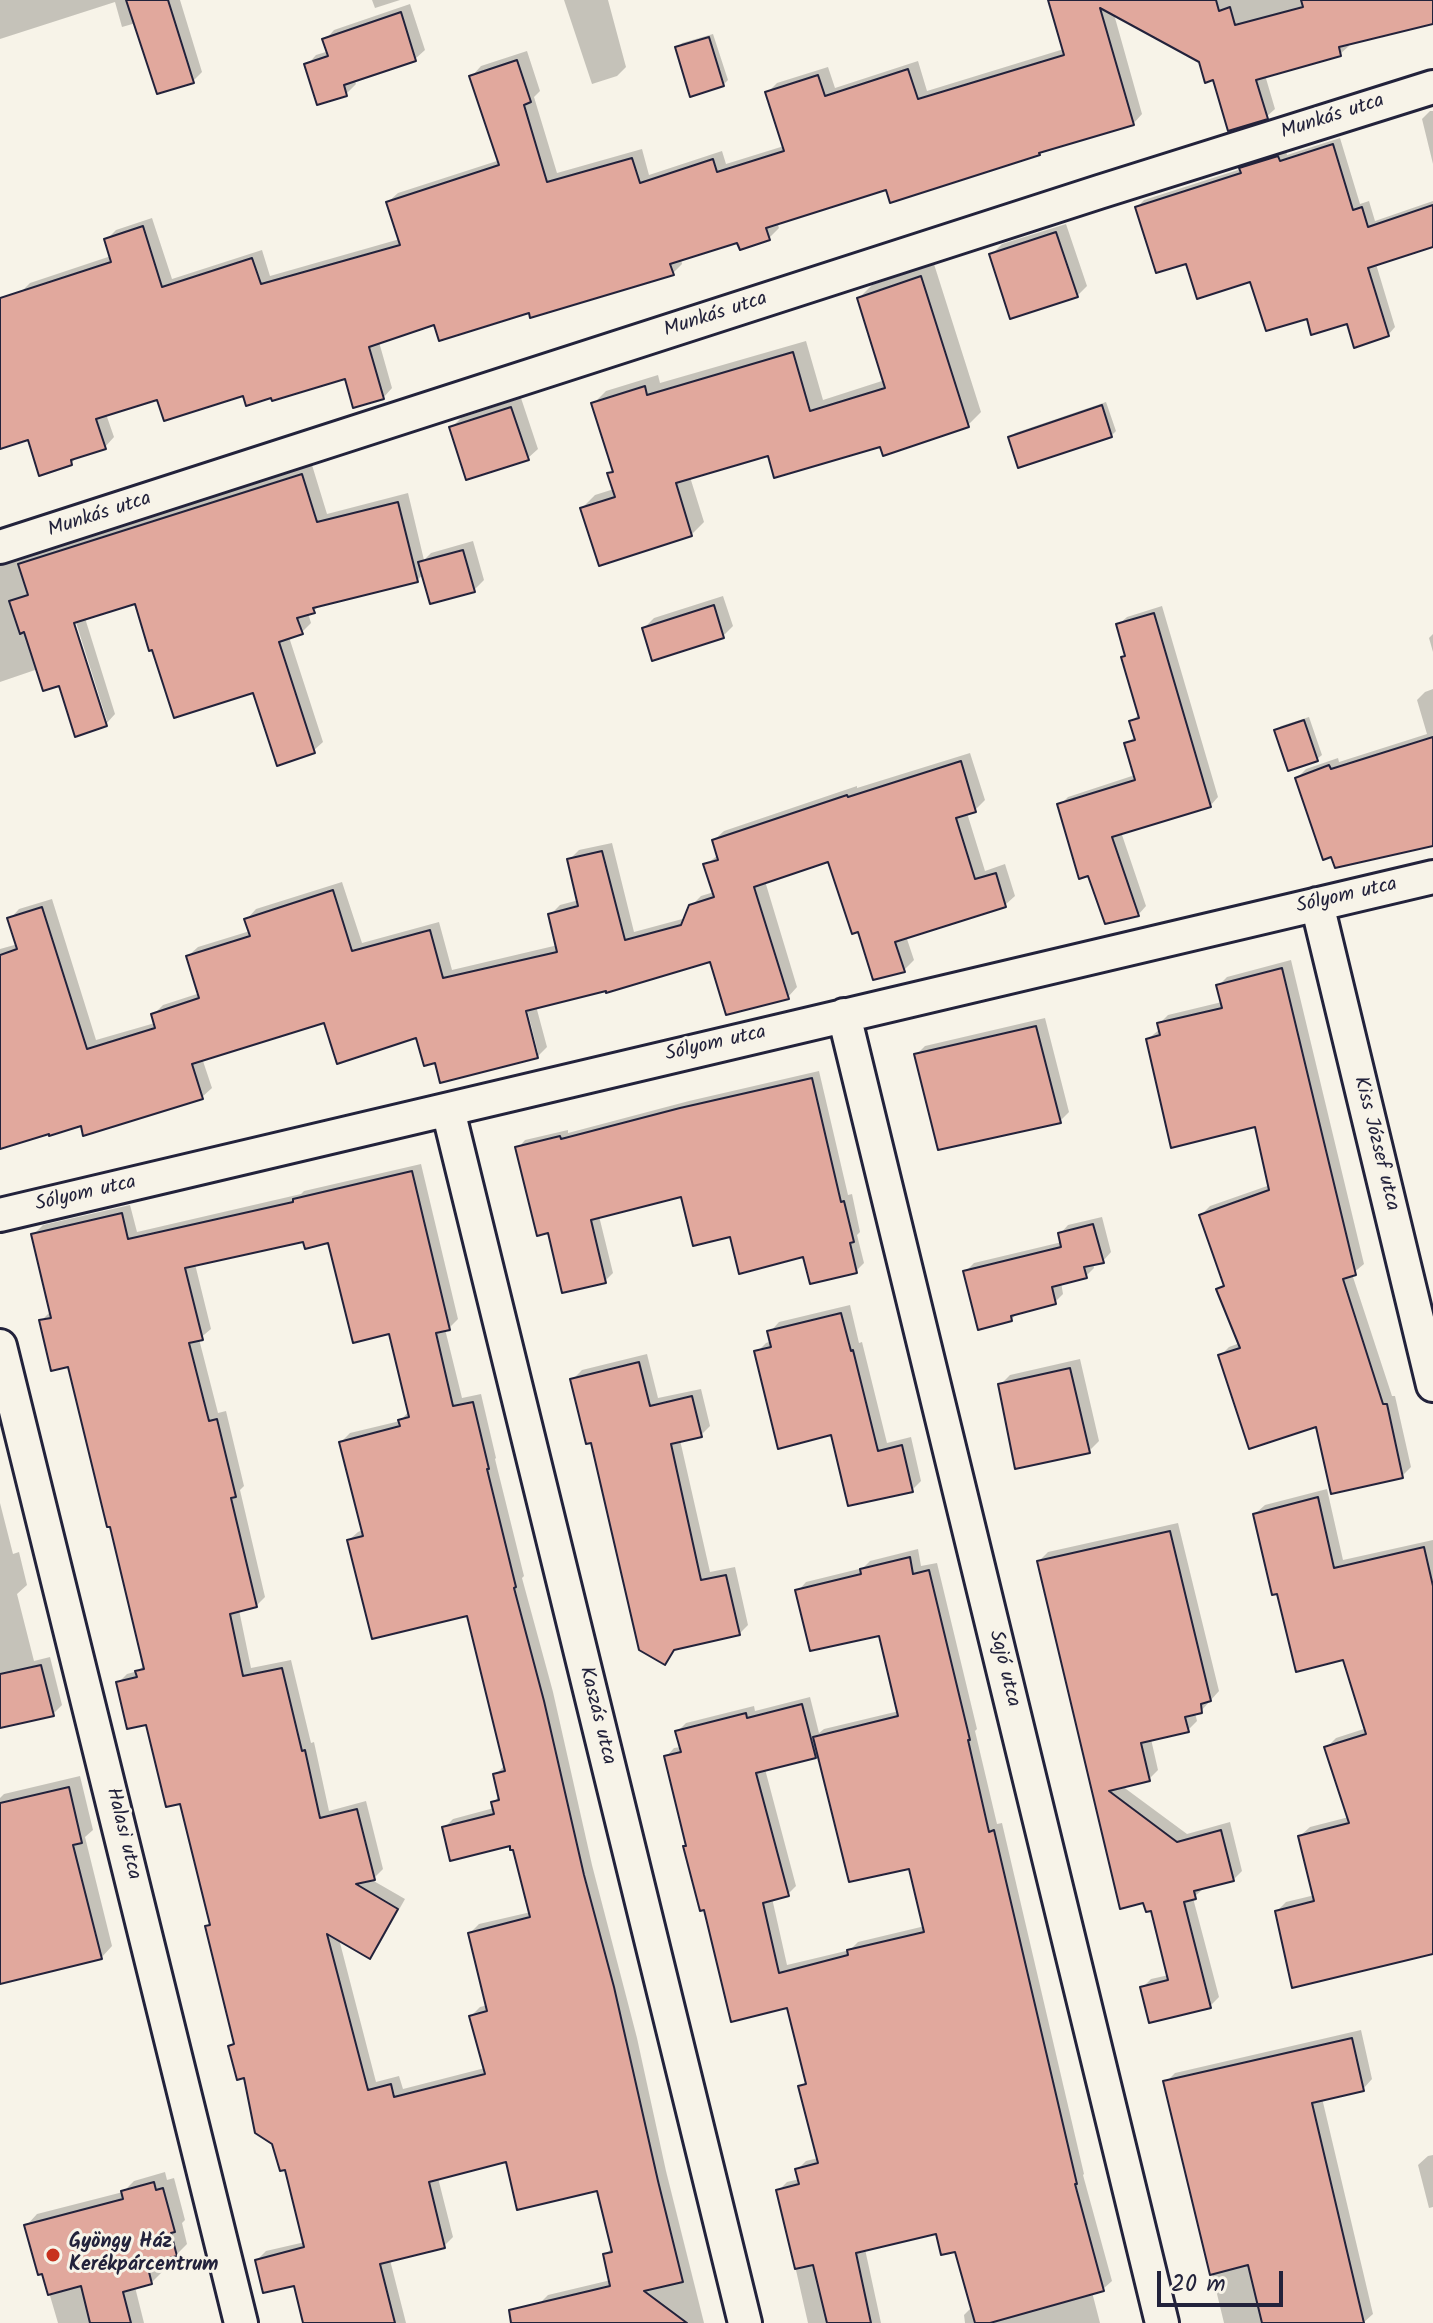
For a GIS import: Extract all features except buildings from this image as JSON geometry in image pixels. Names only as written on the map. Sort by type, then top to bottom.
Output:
[{"type":"street","name":"Munkás utca","points":[[0,547],[1433,87]]},
{"type":"street","name":"Sólyom utca","points":[[0,1215],[1433,877]]},
{"type":"street","name":"Kiss József utca","points":[[1317,904],[1433,1385]]},
{"type":"street","name":"Sajó utca","points":[[844,1015],[1162,2323]]},
{"type":"street","name":"Kaszás utca","points":[[448,1110],[745,2323]]},
{"type":"street","name":"Halasi utca","points":[[0,1346],[241,2323]]},
{"type":"place","name":"Gyöngy Ház Kerékpárcentrum","points":[[53,2255]]}]
